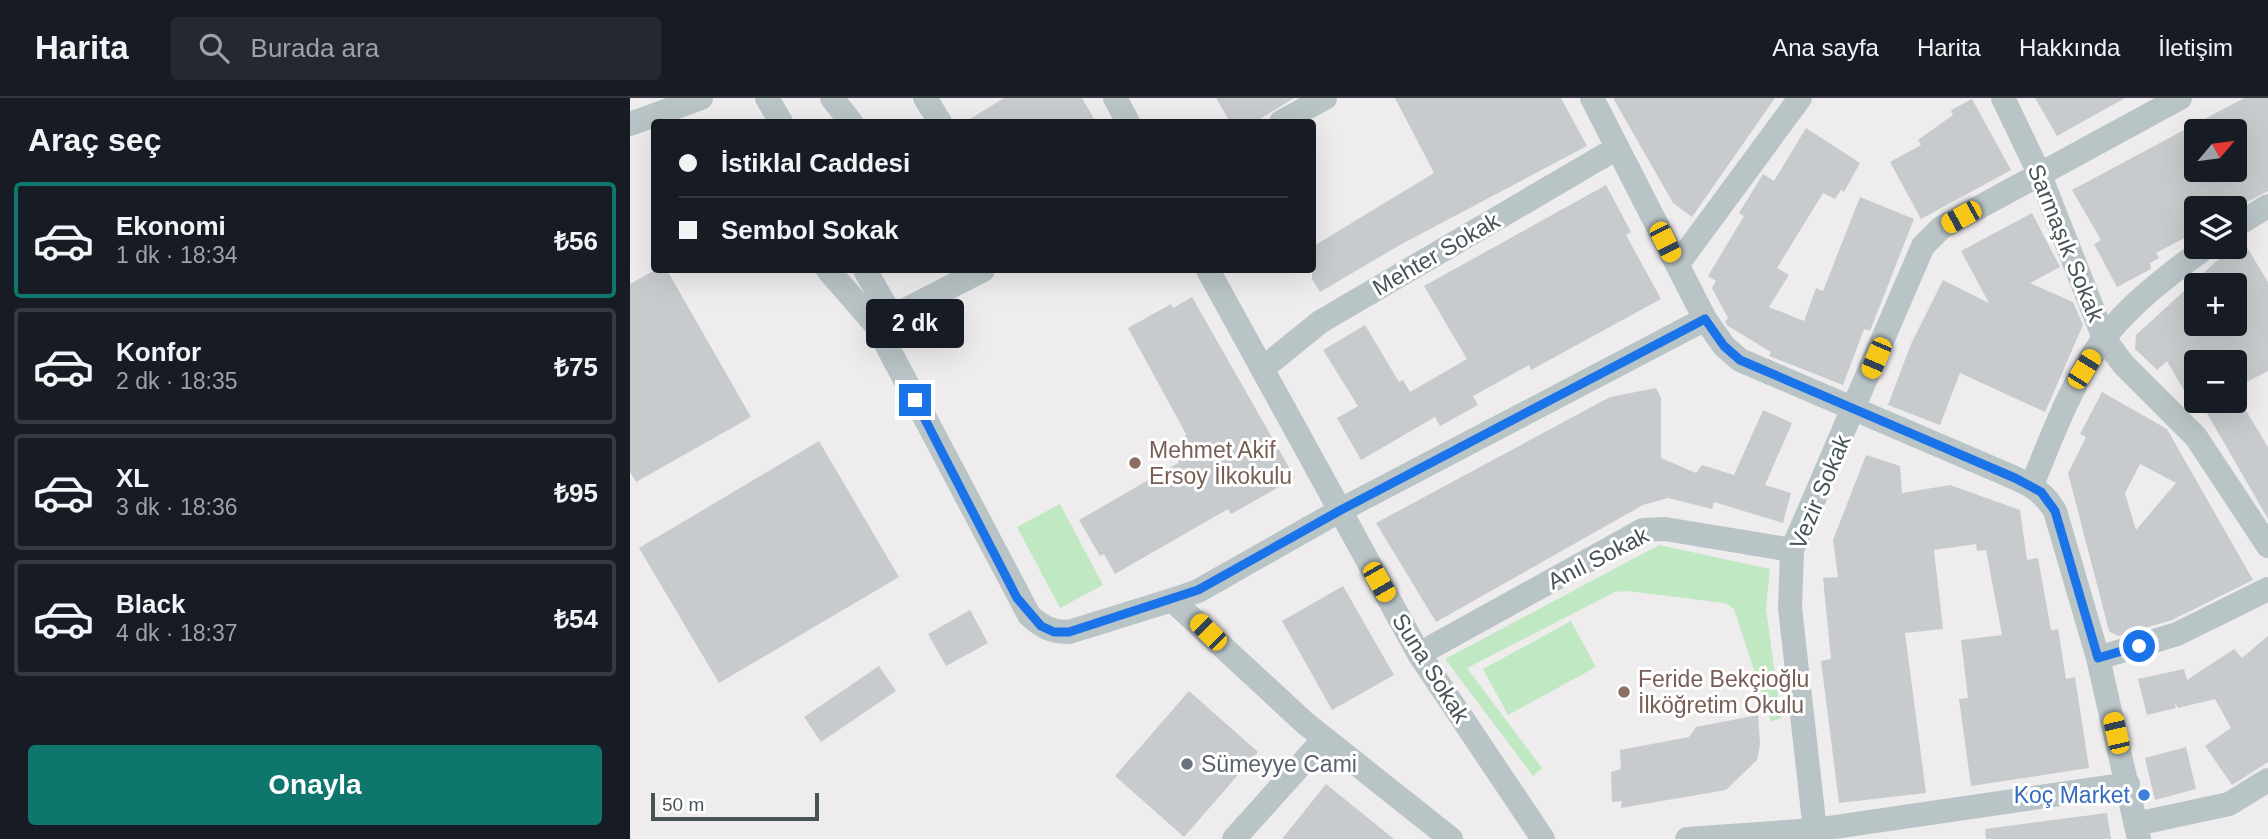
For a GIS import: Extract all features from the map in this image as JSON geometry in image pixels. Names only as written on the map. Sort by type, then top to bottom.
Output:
[{"type":"street","points":[[630,124],[701,98]]},
{"type":"street","points":[[767,98],[779,119]]},
{"type":"street","points":[[832,98],[849,119]]},
{"type":"street","points":[[925,98],[938,119]]},
{"type":"street","points":[[1115,98],[1126,119]]},
{"type":"street","points":[[1677,265],[1800,98]]},
{"type":"street","name":"Sarmaşık Sokak","points":[[2003,98],[2039,173],[2104,338],[2123,364],[2196,437],[2268,546]]},
{"type":"street","name":"Vezir Sokak","points":[[1815,834],[1790,608],[1793,550],[1927,240],[1941,228],[2180,98]]},
{"type":"street","points":[[1286,119],[1316,100]]},
{"type":"street","points":[[1596,100],[1617,148],[1705,319],[1724,346],[1740,360],[2032,485],[2048,500],[2055,511],[2098,658],[2138,831],[2230,804],[2268,780]]},
{"type":"street","name":"Mehter Sokak","points":[[1262,369],[1320,322],[1617,148]]},
{"type":"street","points":[[2247,222],[2265,216]]},
{"type":"street","points":[[2032,485],[2068,400],[2104,338],[2138,303],[2191,259]]},
{"type":"street","points":[[831,273],[884,321]]},
{"type":"street","points":[[865,273],[884,321],[1029,615],[1041,626],[1054,632],[1069,632],[1198,590],[1339,511],[1705,319]]},
{"type":"street","points":[[884,321],[972,273]]},
{"type":"street","name":"Suna Sokak","points":[[1210,273],[1419,654],[1543,839]]},
{"type":"street","name":"Anıl Sokak","points":[[1419,654],[1643,530],[1665,529],[1793,550]]},
{"type":"street","points":[[2098,658],[2186,630],[2268,589]]},
{"type":"street","points":[[1172,600],[1269,691],[1451,839]]},
{"type":"street","points":[[1234,839],[1324,738]]},
{"type":"street","points":[[1687,839],[1815,834],[2128,784]]},
{"type":"green space","points":[[1060,504],[1103,585],[1060,608],[1017,527]]},
{"type":"green space","points":[[1659,545],[1770,569],[1766,609],[1781,718],[1771,722],[1734,609],[1725,603],[1627,591],[1615,592],[1467,668],[1542,768],[1533,776],[1445,659]]},
{"type":"green space","points":[[1571,621],[1596,667],[1508,715],[1483,669]]},
{"type":"building","points":[[1004,98],[1082,98],[1094,119],[970,119]]},
{"type":"building","points":[[1216,98],[1294,98],[1260,119],[1228,119]]},
{"type":"building","points":[[1395,98],[1561,98],[1587,146],[1400,245],[1320,292],[1312,279],[1312,273],[1316,273],[1316,245],[1434,173]]},
{"type":"building","points":[[1613,98],[1775,98],[1692,217],[1673,203]]},
{"type":"building","points":[[2035,98],[2125,98],[2057,136]]},
{"type":"building","points":[[2244,98],[2268,98],[2268,191],[2247,202],[2247,196],[2184,196],[2184,238],[2156,253],[2159,258],[2150,263],[2151,269],[2117,287],[2094,244],[2101,240],[2072,190],[2184,130],[2184,182],[2247,182],[2247,119],[2205,119]]},
{"type":"building","points":[[1972,99],[2011,170],[1921,219],[1890,162],[1921,145],[1918,140],[1953,115],[1951,110]]},
{"type":"building","points":[[1806,128],[1860,163],[1844,192],[1841,190],[1835,199],[1823,193],[1777,268],[1789,275],[1769,307],[1804,321],[1816,288],[1823,291],[1860,197],[1914,219],[1870,331],[1864,329],[1843,385],[1769,356],[1771,352],[1728,326],[1725,322],[1728,318],[1712,288],[1716,281],[1708,276],[1744,216],[1739,213],[1763,174],[1774,181]]},
{"type":"building","points":[[1606,185],[1631,232],[1626,235],[1661,299],[1531,370],[1529,365],[1473,396],[1478,405],[1440,426],[1435,417],[1361,460],[1337,418],[1358,406],[1323,350],[1365,325],[1399,382],[1403,380],[1410,392],[1467,359],[1424,286]]},
{"type":"building","points":[[2032,213],[2060,267],[2030,283],[2073,302],[2083,325],[2045,412],[1960,373],[1940,425],[1888,405],[1911,344],[1943,280],[1989,303],[1961,251]]},
{"type":"building","points":[[2247,247],[2268,282],[2268,371],[2247,382],[2247,350],[2184,350],[2184,390],[2167,361],[2157,370],[2135,349],[2136,335],[2184,291],[2184,336],[2247,336],[2247,273],[2204,273],[2219,259],[2247,259]]},
{"type":"building","points":[[651,272],[669,273],[751,417],[636,482],[630,472],[630,284]]},
{"type":"building","points":[[1192,297],[1295,478],[1231,514],[1228,509],[1115,574],[1104,554],[1100,556],[1079,520],[1178,463],[1186,434],[1128,328],[1171,304],[1173,308]]},
{"type":"building","points":[[1656,388],[1661,398],[1661,458],[1696,473],[1702,465],[1734,475],[1763,410],[1792,423],[1765,485],[1791,493],[1783,523],[1714,502],[1712,509],[1668,498],[1643,505],[1436,622],[1376,523],[1610,397]]},
{"type":"building","points":[[2102,392],[2167,429],[2253,580],[2172,620],[2118,636],[2109,631],[2068,473],[2086,437],[2080,434]],"holes":[[[2140,464],[2176,483],[2136,530],[2125,493]]]},
{"type":"building","points":[[2247,412],[2268,447],[2268,519],[2207,413]]},
{"type":"building","points":[[819,441],[899,577],[719,683],[639,548]]},
{"type":"building","points":[[1866,455],[1900,466],[1902,493],[1950,485],[2020,510],[2027,560],[2038,558],[2051,630],[2058,629],[2066,679],[2075,677],[2089,768],[1971,786],[1959,699],[1968,698],[1961,640],[2002,635],[1986,550],[1977,551],[1976,544],[1934,550],[1943,629],[1905,633],[1926,793],[1839,803],[1821,661],[1831,659],[1823,578],[1838,577],[1833,540]]},
{"type":"building","points":[[1343,586],[1394,675],[1332,710],[1282,621]]},
{"type":"building","points":[[970,610],[988,643],[946,666],[928,634]]},
{"type":"building","points":[[2268,636],[2268,762],[2232,785],[2205,746],[2231,728],[2215,699],[2178,708],[2174,702],[2176,708],[2147,715],[2138,679],[2184,669],[2187,680],[2234,649],[2242,658]]},
{"type":"building","points":[[879,666],[896,691],[821,742],[804,717]]},
{"type":"building","name":"Sümeyye Cami","points":[[1189,691],[1258,752],[1184,837],[1115,776]]},
{"type":"building","points":[[1758,715],[1760,744],[1757,760],[1726,790],[1621,808],[1622,801],[1612,802],[1611,772],[1621,769],[1620,750],[1689,737],[1696,727]]},
{"type":"building","points":[[2186,747],[2196,789],[2155,800],[2145,758]]},
{"type":"building","points":[[1326,784],[1394,839],[1282,839]]},
{"type":"building","points":[[2107,813],[2111,839],[1986,839],[1985,829]]},
{"type":"place","name":"Mehmet Akif Ersoy İlkokulu","points":[[1135,463]]},
{"type":"place","name":"Feride Bekçioğlu İlköğretim Okulu","points":[[1624,692]]},
{"type":"place","name":"Sümeyye Cami","points":[[1187,764]]},
{"type":"place","name":"Koç Market","points":[[2144,795]]},
{"type":"route","points":[[915,400],[1017,598],[1041,626],[1054,632],[1069,632],[1198,590],[1339,511],[1705,319],[1724,346],[1740,360],[2032,485],[2041,492],[2055,511],[2098,658],[2139,646]]}]
